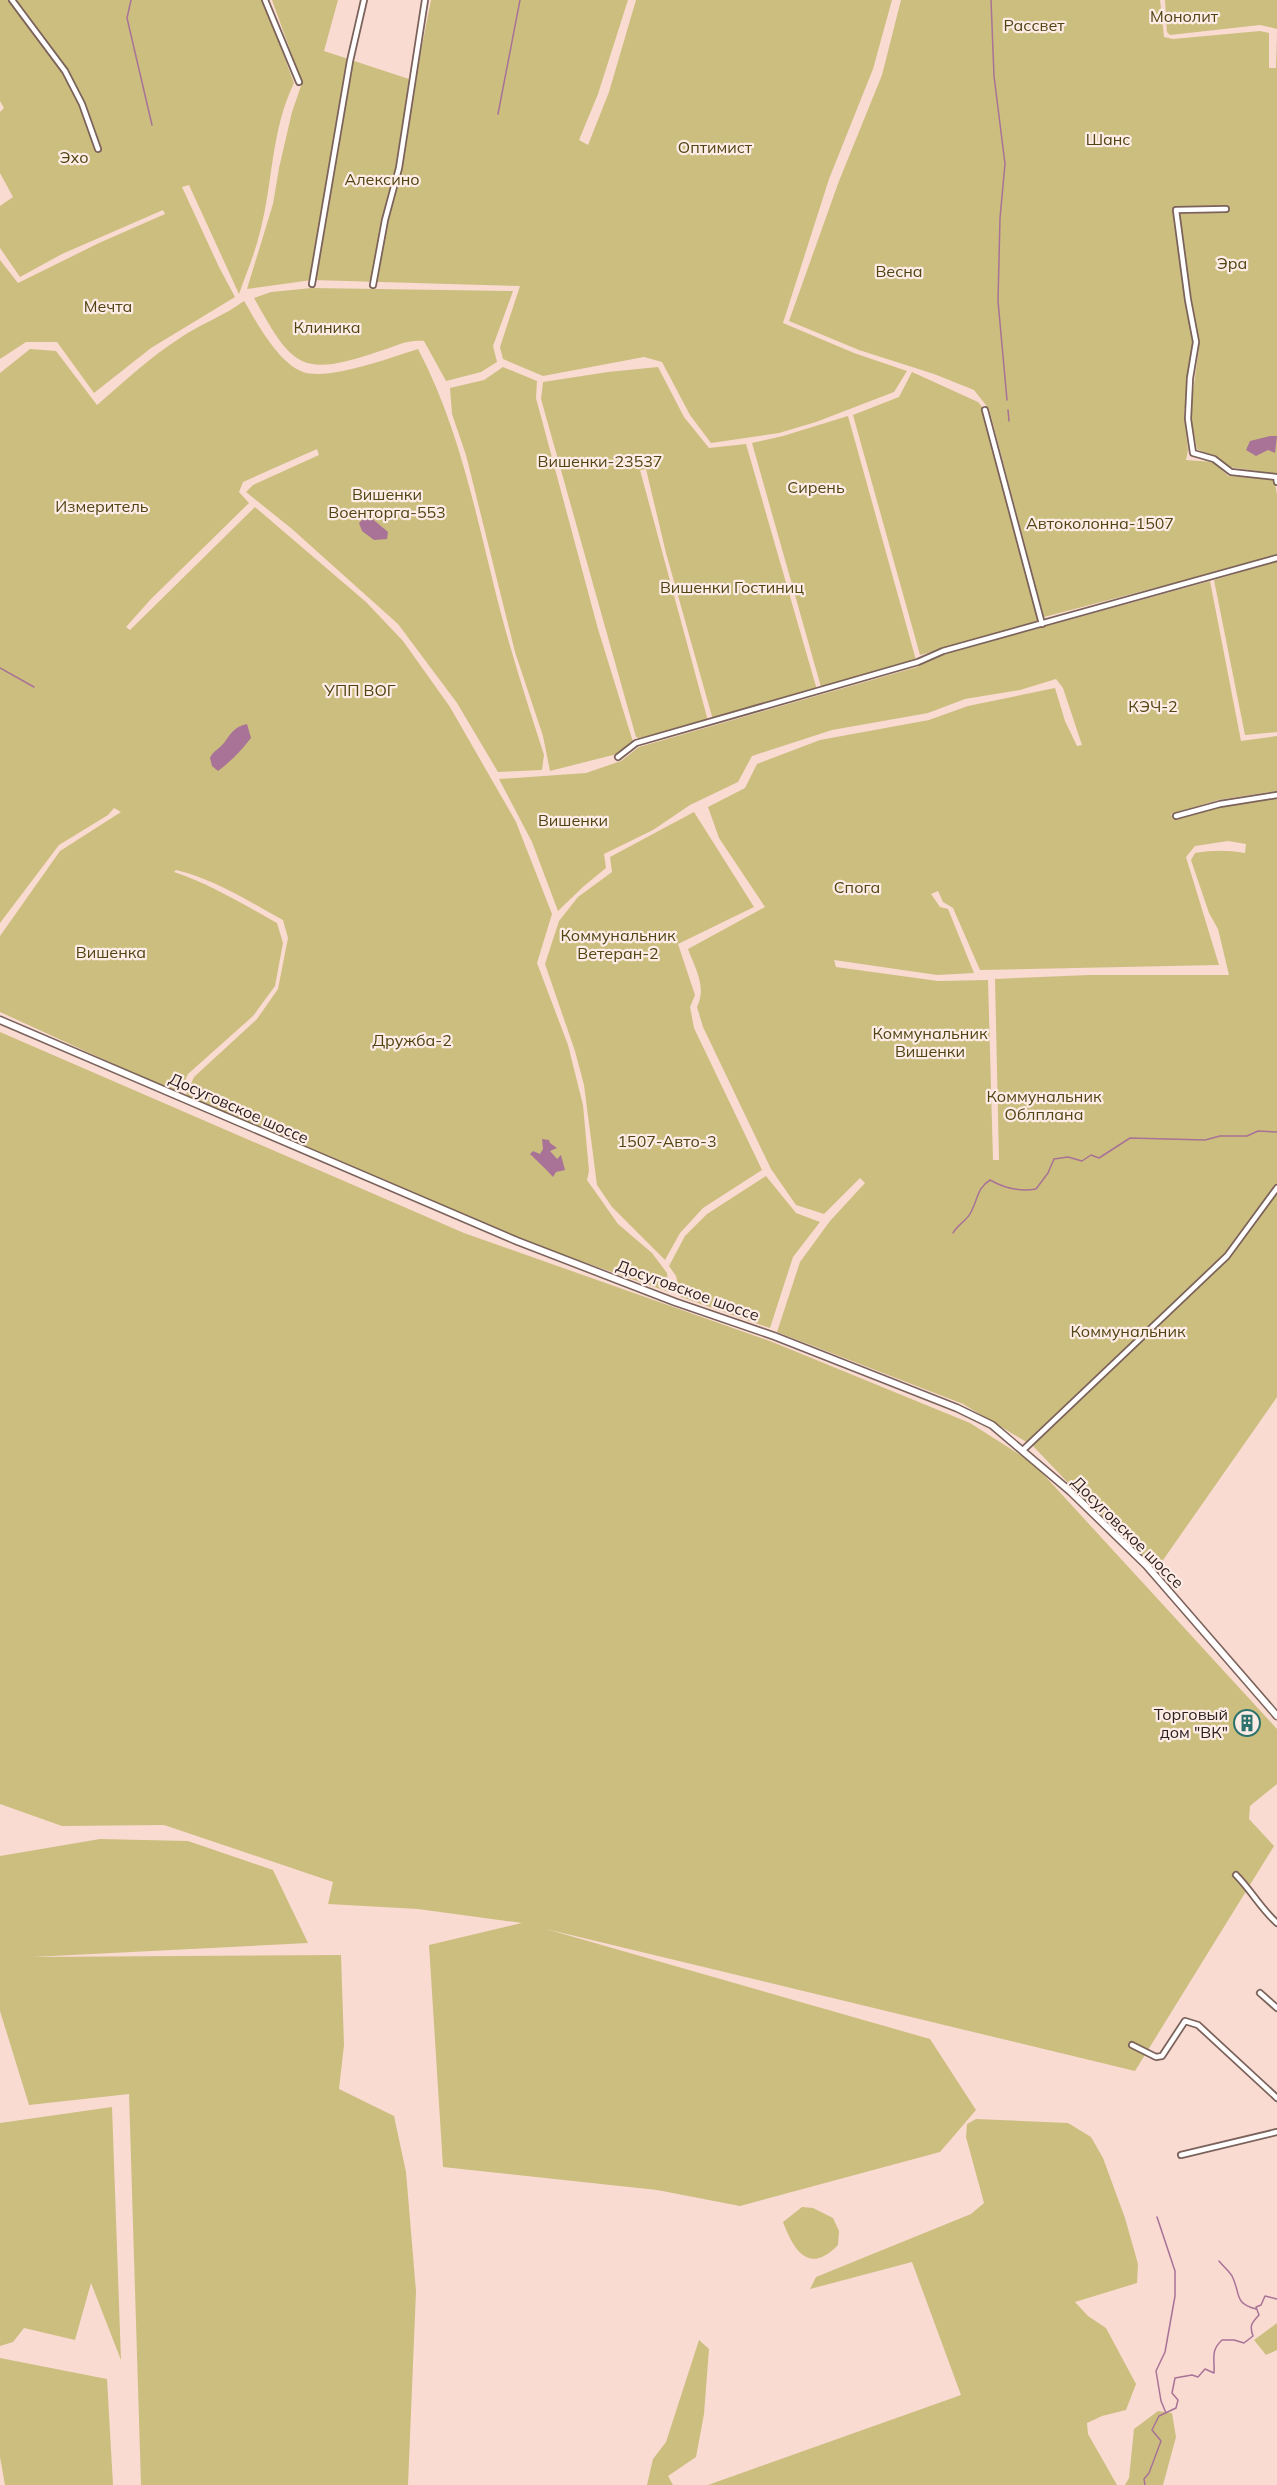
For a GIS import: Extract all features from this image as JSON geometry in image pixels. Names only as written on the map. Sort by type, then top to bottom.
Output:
[{"type":"main road","name":"Досуговское шоссе","points":[[0,1020],[517,1241],[675,1302],[774,1336],[957,1408],[992,1425],[1071,1492],[1146,1565],[1277,1716]]},
{"type":"street","points":[[12,0],[65,71],[82,104],[99,149]]},
{"type":"street","points":[[265,0],[299,82]]},
{"type":"street","points":[[312,284],[350,61],[364,0]]},
{"type":"street","points":[[373,285],[385,220],[399,168],[425,0]]},
{"type":"street","points":[[1226,209],[1176,210],[1196,342],[1190,378],[1188,420],[1193,453],[1214,459],[1231,472],[1276,477],[1277,482]]},
{"type":"street","points":[[986,410],[1042,624]]},
{"type":"street","points":[[618,757],[636,743],[918,662],[943,651],[1277,558]]},
{"type":"street","points":[[1176,816],[1220,804],[1277,795]]},
{"type":"street","points":[[1023,1450],[1227,1256],[1277,1188]]},
{"type":"street","points":[[1236,1875],[1248,1887],[1262,1910],[1277,1923]]},
{"type":"street","points":[[1260,1993],[1277,2008]]},
{"type":"street","points":[[1132,2045],[1156,2057],[1162,2056],[1185,2021],[1198,2025],[1277,2098]]},
{"type":"street","points":[[1181,2155],[1277,2132]]},
{"type":"green space","name":"Эхо","points":[[0,0],[263,0],[294,83],[281,119],[258,240],[239,294],[189,185],[182,187],[235,297],[151,348],[94,393],[57,342],[26,342],[0,359],[0,260],[18,283],[165,214],[163,210],[62,254],[20,277],[0,248],[0,206],[13,197],[0,173],[0,112],[4,108],[0,101]]},
{"type":"green space","points":[[272,0],[338,0],[324,51],[415,81],[431,0],[628,0],[598,94],[579,140],[588,145],[609,92],[636,0],[892,0],[873,69],[829,179],[783,323],[854,353],[907,371],[894,392],[816,422],[779,433],[711,443],[690,415],[662,362],[644,357],[543,376],[503,359],[500,347],[520,286],[312,280],[247,289],[273,204],[292,112],[302,83]]},
{"type":"green space","points":[[901,0],[1160,0],[1164,37],[1173,39],[1260,31],[1269,33],[1269,68],[1276,68],[1277,35],[1277,474],[1229,467],[1218,458],[1197,449],[1190,413],[1199,348],[1179,214],[1228,212],[1227,208],[1173,208],[1193,346],[1184,414],[1188,450],[1186,460],[1214,462],[1228,476],[1274,479],[1277,494],[1277,556],[1044,617],[989,409],[974,390],[934,374],[859,350],[789,321],[839,181],[882,75]]},
{"type":"green space","name":"Монолит","points":[[1165,0],[1277,0],[1277,29],[1260,25],[1170,35],[1167,32]]},
{"type":"green space","name":"Клиника","points":[[312,288],[513,291],[493,346],[497,362],[481,372],[446,381],[424,341],[407,342],[332,364],[316,365],[302,361],[290,353],[279,340],[254,298],[271,292]]},
{"type":"green space","points":[[244,301],[277,351],[285,360],[303,372],[314,374],[344,371],[418,349],[445,410],[466,475],[504,625],[544,755],[542,770],[498,772],[457,703],[398,624],[292,529],[246,492],[253,485],[319,455],[317,449],[243,482],[239,492],[249,503],[151,599],[126,627],[130,630],[255,507],[366,602],[403,641],[450,707],[516,822],[552,914],[537,963],[568,1045],[583,1105],[589,1171],[587,1180],[618,1224],[652,1253],[667,1273],[669,1292],[483,1227],[402,1193],[186,1095],[194,1077],[257,1019],[278,989],[288,938],[283,920],[204,879],[176,870],[174,872],[213,888],[277,923],[283,943],[275,986],[253,1016],[188,1074],[179,1094],[0,1012],[0,936],[60,851],[121,812],[114,808],[108,815],[59,845],[0,923],[0,373],[30,349],[56,351],[97,405],[169,345]]},
{"type":"green space","name":"Вишенки","points":[[503,367],[537,381],[536,398],[598,629],[633,742],[617,754],[550,771],[543,736],[515,652],[466,455],[452,414],[450,388],[484,380]]},
{"type":"green space","points":[[658,367],[684,417],[709,448],[746,444],[817,690],[713,720],[666,553],[646,469],[640,470],[708,721],[639,738],[636,737],[541,399],[543,382]]},
{"type":"green space","points":[[912,372],[978,402],[984,409],[1040,621],[920,655],[853,415],[899,397]]},
{"type":"green space","name":"Сирень","points":[[848,416],[916,660],[821,687],[752,443]]},
{"type":"green space","points":[[1277,561],[1277,732],[1245,735],[1214,580]]},
{"type":"green space","points":[[1210,581],[1241,741],[1277,736],[1277,791],[1218,800],[1171,814],[1173,820],[1227,805],[1277,798],[1277,1397],[1154,1573],[1033,1446],[963,1404],[777,1332],[800,1262],[830,1221],[865,1183],[860,1178],[824,1214],[796,1205],[771,1169],[703,1027],[697,1007],[700,1000],[700,985],[697,970],[688,949],[765,907],[719,838],[708,807],[745,788],[757,764],[820,740],[929,720],[968,706],[1055,688],[1065,721],[1077,746],[1082,745],[1063,688],[1056,679],[1020,690],[965,699],[928,713],[832,730],[752,756],[738,782],[690,805],[653,830],[604,854],[606,868],[558,911],[532,842],[499,779],[586,773],[621,761],[639,747],[917,667],[934,657]],"holes":[[[1228,841],[1246,844],[1245,853],[1202,852],[1195,853],[1191,860],[1209,913],[1218,929],[1229,975],[1089,975],[995,979],[999,1160],[993,1160],[988,980],[938,981],[836,967],[834,960],[937,975],[974,973],[948,909],[940,907],[931,894],[938,891],[943,902],[953,908],[980,970],[1219,965],[1186,857],[1195,846]]]},
{"type":"green space","points":[[694,812],[754,907],[678,944],[695,995],[690,1007],[694,1028],[762,1170],[703,1208],[680,1233],[665,1260],[612,1207],[597,1185],[584,1085],[575,1051],[545,964],[559,921],[578,897],[612,872],[610,857]]},
{"type":"green space","points":[[0,1032],[464,1233],[770,1341],[970,1423],[1033,1463],[1277,1729],[1277,1784],[1250,1806],[1249,1819],[1274,1846],[1135,2071],[546,1929],[930,2039],[976,2110],[940,2152],[740,2206],[657,2190],[443,2167],[429,1945],[522,1923],[418,1909],[328,1904],[333,1882],[164,1825],[62,1826],[0,1804]]},
{"type":"green space","points":[[766,1176],[796,1213],[820,1222],[793,1257],[770,1328],[681,1297],[676,1276],[669,1266],[685,1236],[707,1214]]},
{"type":"green space","points":[[100,1839],[188,1841],[273,1870],[308,1943],[32,1957],[341,1955],[344,2045],[339,2089],[394,2116],[406,2172],[416,2291],[408,2485],[141,2485],[129,2094],[29,2105],[0,2011],[0,1856]]},
{"type":"green space","points":[[112,2107],[121,2360],[91,2283],[75,2340],[24,2328],[13,2342],[0,2346],[0,2123]]},
{"type":"green space","points":[[976,2119],[1068,2123],[1091,2137],[1103,2158],[1125,2218],[1138,2264],[1137,2283],[1075,2302],[1088,2316],[1106,2328],[1136,2384],[1126,2410],[1102,2416],[1087,2423],[1088,2434],[1117,2485],[708,2485],[961,2395],[912,2262],[810,2289],[816,2277],[971,2214],[984,2203],[966,2137],[967,2124]]},
{"type":"green space","points":[[802,2207],[813,2208],[833,2218],[839,2231],[838,2245],[819,2258],[811,2259],[798,2250],[783,2222]]},
{"type":"green space","points":[[1277,2323],[1277,2350],[1266,2355],[1254,2340]]},
{"type":"green space","points":[[699,2340],[709,2349],[704,2414],[696,2457],[668,2476],[673,2485],[647,2485],[653,2459],[666,2442]]},
{"type":"green space","points":[[0,2358],[107,2379],[113,2485],[5,2485],[0,2457]]},
{"type":"green space","points":[[1158,2411],[1172,2413],[1176,2437],[1163,2485],[1125,2485],[1129,2478],[1134,2429]]},
{"type":"shaded area","points":[[1277,436],[1275,453],[1268,450],[1256,456],[1246,450],[1250,441]]},
{"type":"shaded area","points":[[369,516],[388,532],[387,539],[374,540],[362,531],[359,523]]},
{"type":"shaded area","points":[[247,724],[251,738],[236,756],[218,771],[212,766],[211,756],[233,731]]},
{"type":"shaded area","points":[[542,1139],[549,1140],[557,1148],[550,1151],[557,1159],[561,1155],[565,1170],[556,1172],[553,1177],[530,1154],[533,1151],[540,1154],[543,1149]]},
{"type":"waterway","points":[[131,0],[127,18],[152,125]]},
{"type":"waterway","points":[[498,114],[520,0]]},
{"type":"waterway","points":[[991,0],[994,76],[1005,164],[1000,218],[998,301],[1007,400]]},
{"type":"waterway","points":[[1008,410],[1009,421]]},
{"type":"waterway","points":[[0,668],[34,687]]},
{"type":"waterway","points":[[953,1233],[969,1215],[980,1190],[990,1180],[1012,1189],[1036,1189],[1048,1173],[1054,1159],[1068,1157],[1082,1161],[1091,1155],[1099,1158],[1130,1138],[1205,1140],[1220,1136],[1247,1136],[1258,1131],[1277,1132]]},
{"type":"waterway","points":[[1157,2217],[1175,2271],[1175,2296],[1165,2352],[1156,2371],[1161,2401],[1166,2413]]},
{"type":"waterway","points":[[1219,2261],[1232,2276],[1239,2297],[1244,2304],[1256,2309]]},
{"type":"waterway","points":[[1145,2485],[1144,2479],[1149,2473],[1161,2441],[1152,2430],[1159,2416],[1176,2408],[1178,2400],[1172,2393],[1175,2378],[1192,2375],[1198,2377],[1205,2369],[1214,2373],[1214,2355],[1218,2344],[1222,2340],[1244,2343],[1253,2336],[1252,2324],[1259,2315],[1256,2307],[1261,2305],[1265,2296],[1277,2299]]},
{"type":"place","name":"Торговый дом \"ВК\"","points":[[1247,1723]]},
{"type":"park label","name":"Рассвет","points":[[1034,25]]},
{"type":"park label","name":"Шанс","points":[[1108,139]]},
{"type":"park label","name":"Оптимист","points":[[715,147]]},
{"type":"park label","name":"Алексино","points":[[382,179]]},
{"type":"park label","name":"Эра","points":[[1232,263]]},
{"type":"park label","name":"Весна","points":[[899,271]]},
{"type":"park label","name":"Мечта","points":[[108,306]]},
{"type":"park label","name":"Вишенки-23537","points":[[600,461]]},
{"type":"park label","name":"Вишенки Военторга-553","points":[[387,503]]},
{"type":"park label","name":"Измеритель","points":[[102,506]]},
{"type":"park label","name":"Автоколонна-1507","points":[[1100,523]]},
{"type":"park label","name":"Вишенки Гостиниц","points":[[732,587]]},
{"type":"park label","name":"УПП ВОГ","points":[[360,690]]},
{"type":"park label","name":"КЭЧ-2","points":[[1153,706]]},
{"type":"park label","name":"Спога","points":[[857,887]]},
{"type":"park label","name":"Коммунальник Ветеран-2","points":[[618,944]]},
{"type":"park label","name":"Вишенка","points":[[111,952]]},
{"type":"park label","name":"Дружба-2","points":[[412,1040]]},
{"type":"park label","name":"Коммунальник Вишенки","points":[[930,1042]]},
{"type":"park label","name":"Коммунальник Облплана","points":[[1044,1105]]},
{"type":"park label","name":"1507-Авто-3","points":[[667,1141]]},
{"type":"park label","name":"Коммунальник","points":[[1128,1331]]}]
